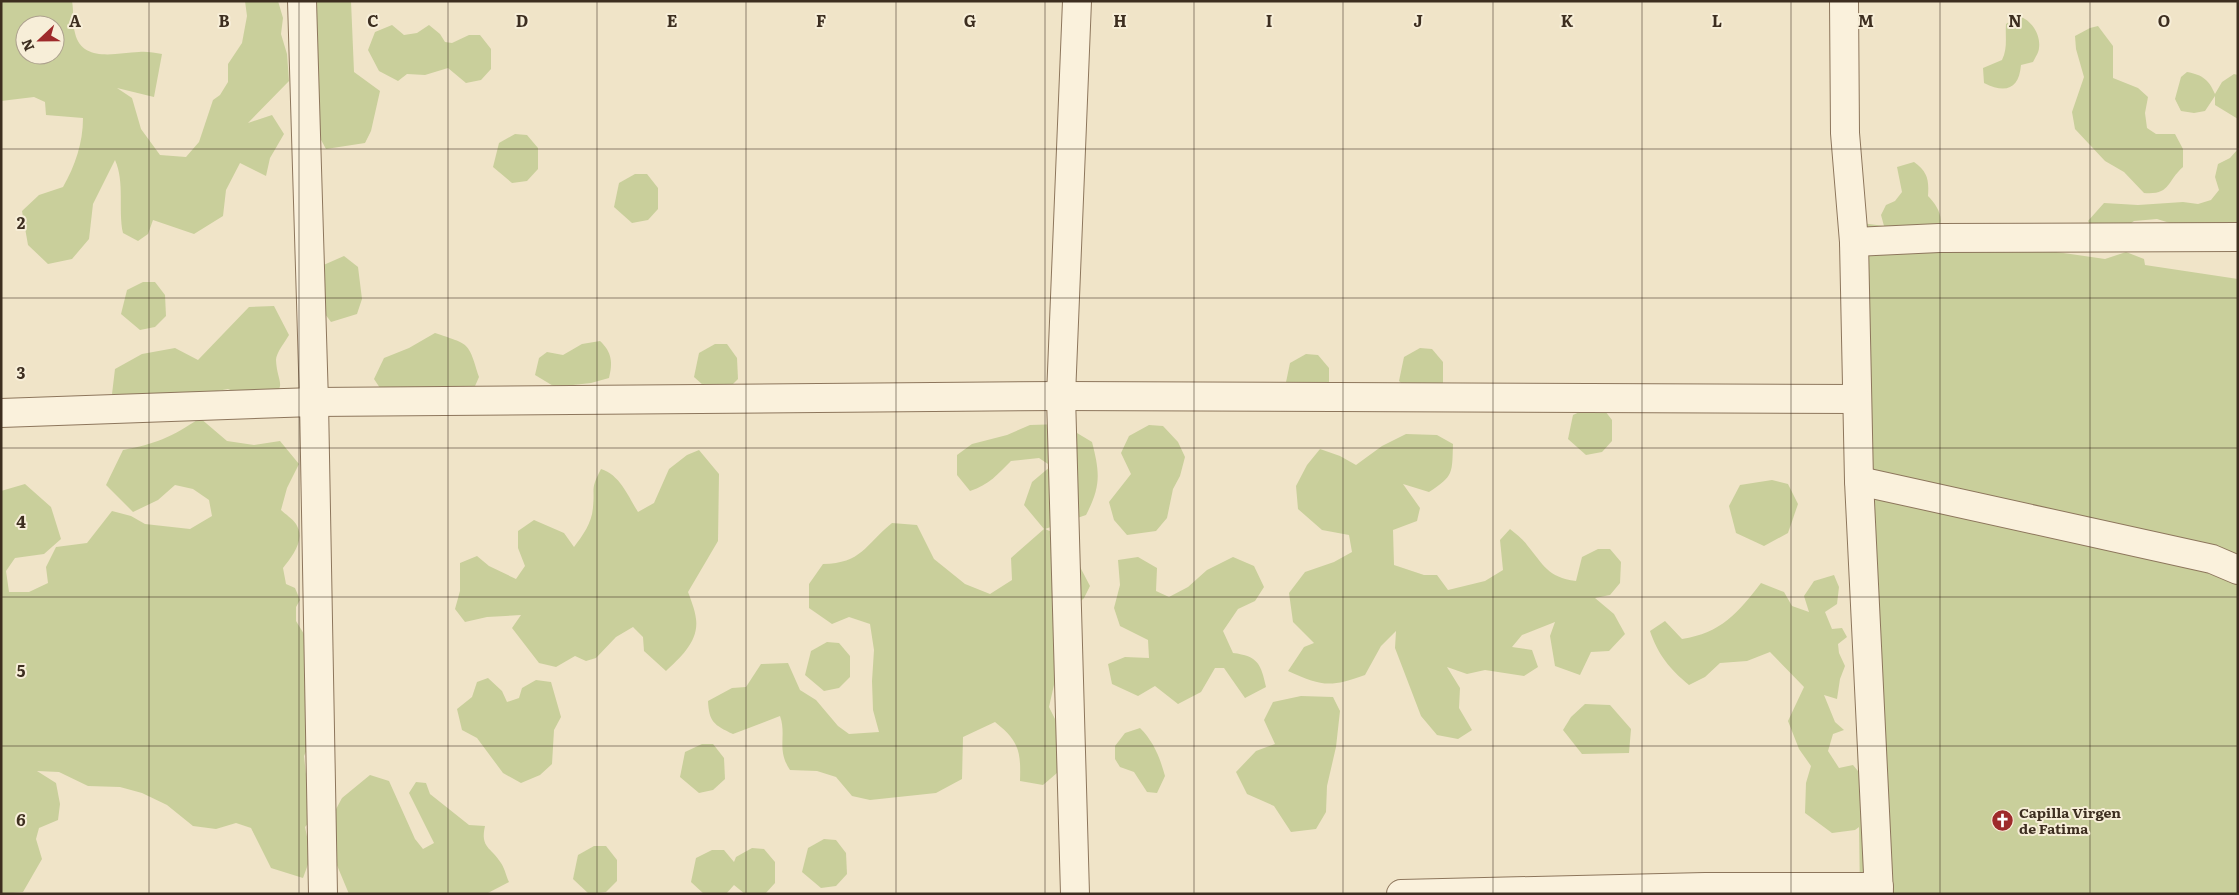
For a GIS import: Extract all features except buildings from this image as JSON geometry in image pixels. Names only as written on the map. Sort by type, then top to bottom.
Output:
[{"type":"street","points":[[302,1],[314,402],[324,894]]},
{"type":"street","points":[[1075,894],[1061,396],[1077,1]]},
{"type":"street","points":[[1401,894],[1705,887],[1879,890],[1859,481],[1854,242],[1845,133],[1844,1]]},
{"type":"street","points":[[1854,242],[1939,238],[2238,237]]},
{"type":"street","points":[[1,413],[314,402],[1061,396],[1856,399]]},
{"type":"street","points":[[1859,481],[2212,559],[2238,570]]},
{"type":"green space","points":[[1,1],[72,1],[75,33],[85,49],[101,54],[145,52],[162,54],[154,97],[117,88],[132,98],[141,129],[160,155],[186,157],[199,142],[213,100],[220,95],[228,82],[228,64],[242,43],[247,16],[245,1],[278,1],[283,18],[281,34],[287,54],[289,81],[248,123],[272,115],[284,134],[270,158],[266,176],[240,163],[226,190],[223,216],[194,234],[153,220],[148,234],[138,241],[123,233],[120,177],[115,160],[93,204],[89,239],[72,259],[48,264],[28,245],[22,211],[39,195],[63,187],[78,154],[83,118],[46,115],[45,102],[34,97],[1,101]]},
{"type":"green space","points":[[310,1],[351,1],[354,72],[380,91],[371,131],[365,143],[326,149],[307,114]]},
{"type":"green space","points":[[2019,16],[2031,24],[2037,33],[2039,50],[2036,57],[2033,62],[2021,65],[2017,79],[2010,87],[1999,88],[1984,83],[1983,68],[2002,60],[2006,47],[2006,24]]},
{"type":"green space","points":[[392,25],[404,35],[417,33],[429,25],[440,34],[445,42],[452,43],[469,35],[480,35],[491,49],[491,69],[481,80],[466,83],[448,68],[425,75],[407,74],[398,81],[379,71],[368,50],[375,32]]},
{"type":"green space","points":[[2098,26],[2113,46],[2113,78],[2138,88],[2148,97],[2145,113],[2147,128],[2156,134],[2175,134],[2183,149],[2183,167],[2164,190],[2159,192],[2144,193],[2124,172],[2105,161],[2075,129],[2072,112],[2084,77],[2076,49],[2075,36]]},
{"type":"green space","points":[[2187,72],[2205,79],[2215,94],[2222,82],[2234,74],[2238,75],[2238,119],[2215,105],[2215,96],[2205,111],[2194,113],[2181,111],[2175,99],[2181,77]]},
{"type":"green space","points":[[515,134],[527,135],[538,148],[538,169],[527,181],[512,183],[493,167],[499,143]]},
{"type":"green space","points":[[2238,149],[2238,228],[2173,224],[2157,219],[2134,221],[2119,231],[2095,233],[2088,221],[2104,203],[2138,205],[2183,202],[2198,204],[2211,200],[2219,190],[2215,177],[2218,164],[2230,158]]},
{"type":"green space","points":[[1914,162],[1927,177],[1928,196],[1940,215],[1940,225],[1933,234],[2105,259],[2126,252],[2144,259],[2145,265],[2238,279],[2238,894],[1860,894],[1859,827],[1855,830],[1832,833],[1805,813],[1806,783],[1811,766],[1799,749],[1788,721],[1804,687],[1770,652],[1747,661],[1720,663],[1705,677],[1689,685],[1665,661],[1653,640],[1650,631],[1665,621],[1682,639],[1708,632],[1718,627],[1744,604],[1761,583],[1784,592],[1792,606],[1809,612],[1804,596],[1814,581],[1834,575],[1839,587],[1837,604],[1825,612],[1832,629],[1842,628],[1847,637],[1838,644],[1839,653],[1845,666],[1840,679],[1837,699],[1824,695],[1835,722],[1844,730],[1833,734],[1828,751],[1839,768],[1853,765],[1858,771],[1846,221],[1884,226],[1881,215],[1886,205],[1895,201],[1902,192],[1897,167]]},
{"type":"green space","points":[[635,174],[647,174],[658,188],[658,209],[648,220],[632,223],[614,207],[619,183]]},
{"type":"green space","points":[[344,256],[358,267],[362,299],[357,314],[331,322],[310,294],[319,267]]},
{"type":"green space","points":[[143,282],[155,282],[165,295],[166,316],[155,327],[140,330],[121,314],[127,290]]},
{"type":"green space","points":[[274,306],[289,335],[276,357],[279,389],[261,402],[228,389],[130,407],[112,394],[115,369],[142,354],[175,348],[198,360],[249,307]]},
{"type":"green space","points":[[435,333],[466,346],[472,357],[479,377],[464,411],[382,391],[374,379],[384,358],[409,348]]},
{"type":"green space","points":[[600,341],[607,349],[610,358],[609,378],[591,383],[555,387],[535,375],[539,358],[547,352],[563,355],[582,344]]},
{"type":"green space","points":[[715,344],[727,344],[737,358],[738,379],[727,390],[712,393],[694,377],[699,353]]},
{"type":"green space","points":[[1420,348],[1432,349],[1443,362],[1443,383],[1432,395],[1417,397],[1399,381],[1404,357]]},
{"type":"green space","points":[[1306,354],[1318,355],[1329,368],[1329,389],[1285,387],[1290,363]]},
{"type":"green space","points":[[1590,407],[1602,407],[1612,420],[1612,441],[1602,452],[1586,455],[1568,439],[1573,415]]},
{"type":"green space","points":[[200,418],[227,441],[254,445],[280,441],[299,464],[287,488],[281,510],[291,518],[299,530],[297,548],[283,568],[286,584],[295,588],[300,600],[296,607],[296,621],[304,634],[307,656],[312,739],[304,756],[306,774],[317,795],[318,813],[305,827],[311,856],[303,878],[271,868],[251,828],[236,823],[216,829],[193,826],[167,805],[142,793],[120,787],[88,786],[59,772],[37,771],[56,783],[60,804],[58,820],[39,828],[36,839],[42,859],[23,892],[1,894],[1,491],[25,484],[51,507],[61,539],[44,554],[15,558],[6,571],[9,592],[29,592],[48,583],[46,567],[56,547],[87,543],[112,511],[131,516],[145,524],[190,529],[212,516],[209,500],[193,489],[175,485],[158,500],[133,512],[106,485],[123,450],[163,439]]},
{"type":"green space","points":[[1062,424],[1092,442],[1097,462],[1098,479],[1091,505],[1086,515],[1045,529],[1080,544],[1079,565],[1090,586],[1084,598],[1056,626],[1056,676],[1049,707],[1056,721],[1070,734],[1071,761],[1043,785],[1020,781],[1020,762],[1017,747],[1009,735],[995,722],[963,737],[962,779],[936,793],[870,800],[852,796],[836,777],[817,771],[790,770],[784,756],[783,730],[780,716],[733,734],[714,722],[711,718],[708,701],[732,688],[746,687],[761,664],[788,663],[800,690],[816,700],[838,726],[849,734],[879,732],[873,710],[874,650],[870,624],[849,617],[832,624],[809,608],[809,584],[823,564],[836,563],[855,557],[892,523],[917,525],[934,559],[965,584],[990,594],[1012,580],[1011,558],[1044,529],[1024,505],[1032,482],[1051,466],[1039,458],[1011,461],[988,482],[970,491],[957,475],[957,455],[972,444],[1007,435],[1030,425]]},
{"type":"green space","points":[[1149,425],[1163,426],[1178,442],[1185,457],[1180,476],[1173,489],[1167,518],[1156,531],[1127,535],[1114,520],[1109,502],[1131,474],[1121,453],[1129,436]]},
{"type":"green space","points":[[1406,434],[1437,435],[1453,444],[1452,468],[1443,482],[1429,492],[1403,484],[1420,508],[1417,521],[1393,530],[1394,565],[1424,575],[1437,575],[1448,590],[1485,581],[1503,570],[1500,540],[1510,529],[1524,541],[1547,569],[1566,579],[1576,581],[1582,557],[1598,549],[1610,549],[1621,562],[1620,583],[1610,595],[1595,598],[1614,614],[1625,634],[1609,651],[1591,652],[1580,675],[1555,666],[1550,636],[1555,622],[1522,635],[1512,647],[1532,650],[1538,667],[1524,676],[1485,670],[1467,674],[1447,667],[1460,688],[1459,708],[1472,730],[1458,739],[1437,735],[1421,716],[1395,648],[1396,631],[1381,646],[1365,675],[1343,682],[1326,684],[1309,680],[1288,671],[1304,647],[1314,643],[1293,622],[1289,593],[1305,572],[1334,562],[1352,552],[1349,535],[1322,530],[1298,509],[1296,486],[1307,465],[1320,449],[1340,456],[1356,465],[1382,446]]},
{"type":"green space","points":[[699,450],[719,474],[718,541],[688,592],[695,616],[695,634],[688,648],[666,671],[644,651],[643,637],[633,627],[616,637],[596,658],[586,661],[575,656],[556,667],[539,663],[512,628],[521,615],[487,617],[465,622],[455,609],[460,591],[460,563],[477,556],[489,566],[516,579],[525,566],[518,548],[518,531],[534,520],[564,533],[574,547],[589,524],[593,507],[594,485],[601,469],[608,472],[618,481],[638,512],[654,503],[669,469],[687,455]]},
{"type":"green space","points":[[1772,480],[1788,484],[1798,504],[1788,533],[1764,546],[1736,533],[1729,506],[1740,485]]},
{"type":"green space","points":[[1138,557],[1157,568],[1156,591],[1169,597],[1188,587],[1207,570],[1233,557],[1254,566],[1264,587],[1255,601],[1238,609],[1223,631],[1233,653],[1248,656],[1257,662],[1266,687],[1245,698],[1224,668],[1215,668],[1201,692],[1178,704],[1155,686],[1138,696],[1112,684],[1108,664],[1125,657],[1149,658],[1148,640],[1120,626],[1114,608],[1120,585],[1118,560]]},
{"type":"green space","points":[[827,642],[839,643],[850,656],[850,677],[839,688],[824,691],[805,675],[811,651]]},
{"type":"green space","points":[[488,678],[502,691],[507,702],[519,698],[522,688],[536,680],[551,682],[561,717],[554,730],[552,764],[540,775],[521,783],[503,773],[477,738],[462,730],[457,709],[472,697],[477,682]]},
{"type":"green space","points":[[1301,696],[1333,697],[1340,711],[1336,747],[1327,786],[1326,812],[1316,829],[1291,832],[1274,806],[1247,794],[1236,772],[1256,751],[1275,744],[1264,720],[1273,702]]},
{"type":"green space","points":[[1585,704],[1610,705],[1631,729],[1629,753],[1582,754],[1563,730],[1571,717]]},
{"type":"green space","points":[[1140,728],[1156,750],[1165,776],[1157,793],[1147,792],[1134,772],[1120,767],[1115,759],[1115,746],[1125,733]]},
{"type":"green space","points":[[702,744],[713,744],[724,758],[725,779],[713,790],[699,793],[680,777],[685,752]]},
{"type":"green space","points":[[370,775],[389,781],[415,839],[423,849],[434,843],[409,793],[416,782],[426,783],[430,794],[469,825],[485,826],[485,843],[501,863],[509,882],[486,894],[349,894],[326,839],[335,811],[342,798]]},
{"type":"green space","points":[[824,839],[836,840],[846,853],[847,874],[836,886],[821,888],[802,872],[808,848]]},
{"type":"green space","points":[[594,846],[606,846],[617,860],[617,881],[606,892],[589,894],[573,879],[578,855]]},
{"type":"green space","points":[[752,848],[764,849],[775,862],[775,883],[765,894],[745,894],[734,885],[726,894],[704,894],[691,882],[696,858],[712,850],[724,850],[734,862],[736,857]]},
{"type":"place","name":"Capilla Virgen de Fatima","points":[[2003,821]]}]
